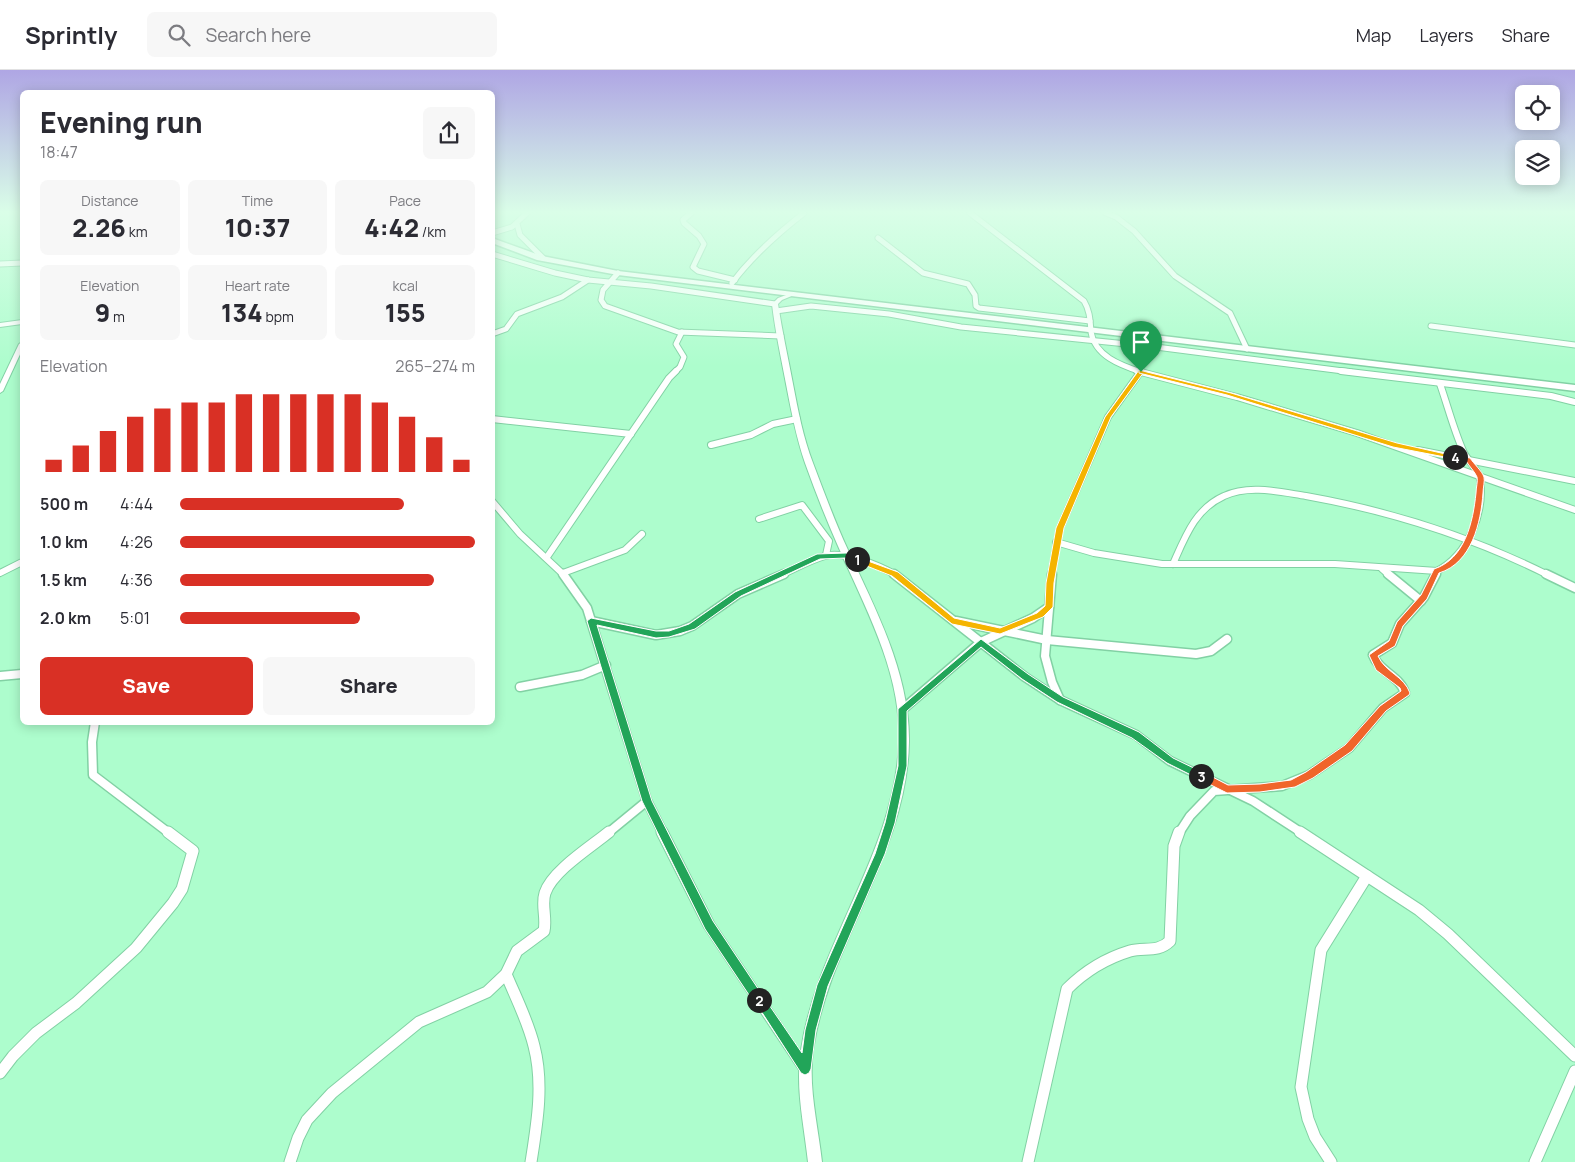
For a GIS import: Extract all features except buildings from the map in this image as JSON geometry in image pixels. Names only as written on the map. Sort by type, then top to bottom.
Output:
[{"type":"main road","points":[[571,264],[618,274],[791,296],[1575,388]]},
{"type":"street","points":[[525,264],[588,280],[651,286],[776,308],[811,306],[902,315],[969,328],[1094,340],[1550,396],[1575,402]]},
{"type":"street","points":[[694,264],[693,267],[698,271],[735,280]]},
{"type":"street","points":[[727,288],[747,264]]},
{"type":"street","points":[[911,264],[923,273],[968,284],[975,295],[976,306],[979,308],[1090,322]]},
{"type":"street","points":[[1037,264],[1084,300],[1090,309],[1090,331],[1095,344],[1104,355],[1141,372],[1229,394],[1396,445],[1480,478],[1575,510]]},
{"type":"street","points":[[1164,264],[1175,276],[1230,313],[1247,350]]},
{"type":"street","points":[[618,274],[603,290],[601,300],[604,306],[682,332],[781,336]]},
{"type":"street","points":[[495,333],[506,329],[517,314],[553,301],[588,280]]},
{"type":"street","points":[[791,296],[780,300],[776,308],[797,419],[811,469],[846,556],[887,647],[903,709],[902,766],[890,823],[880,854],[822,985],[811,1030],[805,1069],[816,1162]]},
{"type":"street","points":[[0,324],[20,322]]},
{"type":"street","points":[[1432,326],[1575,345]]},
{"type":"street","points":[[548,557],[669,378],[683,363],[684,357],[676,344],[682,332]]},
{"type":"street","points":[[0,391],[20,348]]},
{"type":"street","points":[[1060,700],[1052,682],[1045,656],[1056,542],[1060,528],[1108,417],[1141,372]]},
{"type":"street","points":[[1056,542],[1094,553],[1153,563],[1335,564],[1382,569],[1436,571],[1445,569],[1455,560],[1469,541],[1478,506],[1480,478],[1468,460],[1440,384]]},
{"type":"street","points":[[711,445],[751,435],[773,424],[797,419]]},
{"type":"street","points":[[495,420],[631,434]]},
{"type":"street","points":[[1396,445],[1575,481]]},
{"type":"street","points":[[1173,564],[1191,522],[1204,507],[1224,495],[1237,491],[1252,490],[1332,500],[1363,507],[1469,541],[1528,564],[1575,588]]},
{"type":"street","points":[[495,504],[520,534],[548,557],[587,608],[647,801],[709,925],[805,1069]]},
{"type":"street","points":[[759,519],[802,505],[829,541],[826,555]]},
{"type":"street","points":[[562,573],[625,550],[642,534]]},
{"type":"street","points":[[591,621],[656,635],[680,631],[692,626],[738,594],[826,555],[846,556],[895,574],[1025,677],[1060,700],[1136,735],[1170,761],[1253,801],[1418,910],[1448,934],[1575,1056]]},
{"type":"street","points":[[0,573],[20,563]]},
{"type":"street","points":[[1382,569],[1421,600]]},
{"type":"street","points":[[1028,1162],[1067,989],[1075,980],[1121,954],[1132,950],[1157,949],[1166,946],[1170,941],[1176,835],[1181,826],[1214,791],[1292,784],[1349,748],[1383,708],[1406,693],[1403,686],[1379,667],[1373,655],[1392,643],[1400,624],[1421,600],[1436,571]]},
{"type":"street","points":[[903,709],[981,642],[1000,631],[1032,620],[1049,607]]},
{"type":"street","points":[[952,620],[1047,640],[1196,654],[1212,651],[1227,639]]},
{"type":"street","points":[[520,687],[582,675],[606,665]]},
{"type":"street","points":[[0,676],[20,674]]},
{"type":"street","points":[[0,1073],[13,1056],[36,1033],[76,1004],[136,948],[182,890],[189,870],[193,851],[93,775],[92,742],[95,725]]},
{"type":"street","points":[[290,1162],[298,1138],[307,1120],[343,1084],[419,1022],[480,996],[506,974],[517,951],[544,931],[543,898],[548,884],[647,801]]},
{"type":"street","points":[[1331,1162],[1315,1137],[1308,1119],[1301,1087],[1312,1023],[1321,950],[1367,876]]},
{"type":"street","points":[[506,974],[530,1031],[537,1059],[540,1098],[531,1162]]},
{"type":"street","points":[[1535,1162],[1575,1071]]},
{"type":"route","points":[[1141,372],[1229,394],[1396,445],[1468,460],[1480,478],[1478,506],[1469,541],[1455,560],[1445,569],[1436,571],[1424,597],[1400,624],[1392,643],[1373,655],[1379,667],[1403,686],[1406,693],[1383,708],[1349,748],[1309,775],[1292,784],[1282,786],[1227,789],[1170,761],[1136,735],[1060,700],[1025,677],[981,642],[903,709],[904,752],[890,823],[880,854],[822,985],[811,1030],[805,1069],[709,925],[647,801],[591,621],[656,635],[680,631],[692,626],[738,594],[819,556],[826,555],[846,556],[875,565],[895,574],[952,620],[1000,631],[1032,620],[1049,607],[1050,583],[1060,528],[1108,417],[1141,372]]}]
